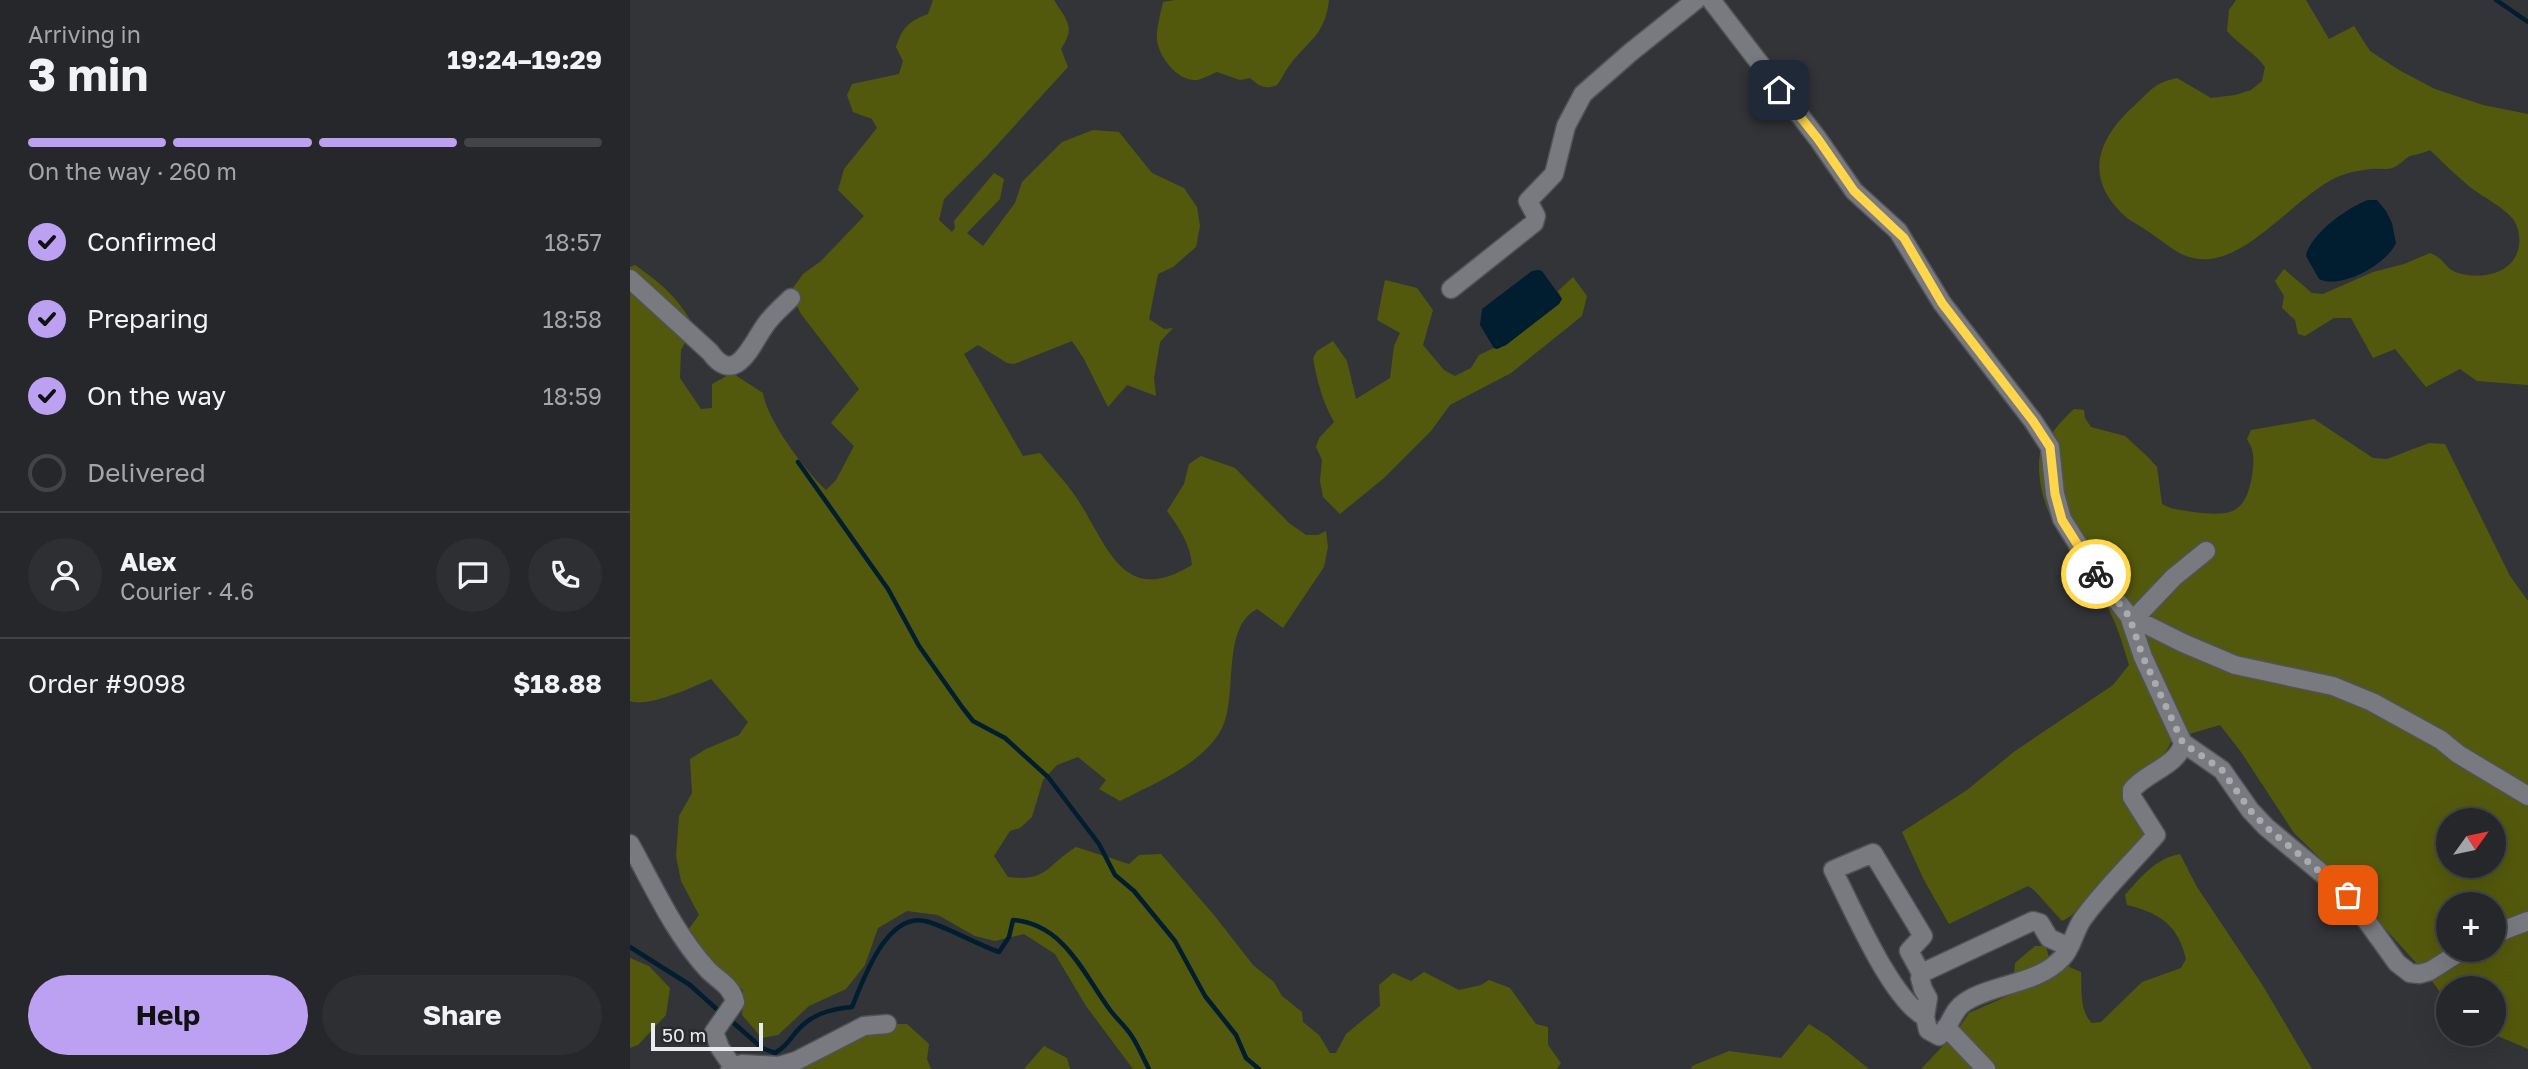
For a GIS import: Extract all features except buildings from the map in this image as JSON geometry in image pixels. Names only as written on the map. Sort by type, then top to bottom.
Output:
[{"type":"street","points":[[1451,289],[1534,223],[1536,216],[1528,201],[1554,174],[1566,126],[1583,94],[1631,51],[1696,0]]},
{"type":"street","points":[[1711,0],[1818,139],[1854,191],[1904,238],[1942,303],[2033,421],[2050,447],[2055,494],[2062,520],[2101,581],[2132,617],[2235,665],[2333,686],[2372,702],[2441,740],[2458,754],[2528,796]]},
{"type":"street","points":[[630,279],[710,352],[716,361],[726,365],[738,362],[748,354],[764,327],[791,298]]},
{"type":"street","points":[[2132,617],[2206,551]]},
{"type":"street","points":[[2132,617],[2143,657],[2183,743],[2222,770],[2250,810],[2266,827],[2348,895],[2384,947],[2404,968],[2410,973],[2418,974],[2430,971],[2444,962]]},
{"type":"street","points":[[1925,1017],[1914,1011],[1896,991],[1833,870],[1873,853],[1923,936],[1909,951],[1922,975],[1920,978],[1928,998],[1925,1017],[1928,1030],[1939,1036],[1953,1012],[1964,1002],[2031,978],[2051,968],[2063,958],[2080,922],[2156,835],[2132,797],[2132,790],[2151,772],[2171,762],[2181,751],[2183,743]]},
{"type":"street","points":[[630,844],[686,942],[710,972],[732,992],[735,1002],[714,1032],[732,1068],[742,1064],[779,1066],[796,1061],[864,1026],[887,1024]]},
{"type":"street","points":[[1922,975],[2033,920],[2040,923],[2049,938],[2069,947]]},
{"type":"street","points":[[2506,930],[2528,922]]},
{"type":"street","points":[[1946,1027],[1986,1069]]},
{"type":"green space","points":[[933,0],[1054,0],[1069,29],[1061,49],[1068,67],[944,199],[939,220],[952,232],[955,228],[954,221],[994,173],[1004,179],[1000,199],[967,233],[983,246],[1015,203],[1022,182],[1062,142],[1093,130],[1119,132],[1152,173],[1184,188],[1197,207],[1200,226],[1196,247],[1173,267],[1158,274],[1149,319],[1164,329],[1173,328],[1160,342],[1154,378],[1156,396],[1127,385],[1108,407],[1072,341],[1014,364],[1007,363],[978,345],[964,354],[1023,456],[1040,453],[1074,494],[1110,553],[1134,576],[1149,579],[1169,576],[1192,565],[1180,530],[1167,511],[1184,484],[1189,464],[1201,456],[1235,468],[1289,523],[1306,535],[1318,535],[1326,531],[1328,547],[1324,567],[1283,628],[1257,609],[1246,618],[1234,647],[1226,717],[1221,730],[1202,753],[1176,772],[1120,801],[1099,789],[1106,780],[1078,757],[1057,765],[1043,780],[1032,817],[1020,828],[1010,831],[994,856],[1008,877],[1021,878],[1039,875],[1076,847],[1129,864],[1139,855],[1161,854],[1253,965],[1274,982],[1282,996],[1302,1012],[1303,1022],[1319,1035],[1330,1053],[1336,1053],[1346,1034],[1380,1006],[1379,985],[1393,973],[1411,981],[1424,972],[1459,990],[1481,985],[1489,980],[1510,988],[1536,1024],[1548,1027],[1548,1045],[1561,1063],[1557,1069],[1133,1069],[1086,1006],[1055,954],[1024,934],[995,941],[975,936],[938,915],[907,911],[878,928],[865,965],[846,989],[809,1006],[778,1035],[762,1038],[742,1015],[743,990],[701,952],[688,930],[699,915],[681,881],[676,856],[679,816],[692,793],[690,759],[739,735],[748,722],[711,679],[648,702],[630,701],[630,267],[635,265],[661,285],[675,299],[694,326],[681,350],[680,378],[701,409],[712,408],[712,384],[732,373],[763,393],[779,431],[826,490],[836,480],[854,446],[831,423],[859,389],[801,314],[790,292],[803,274],[821,261],[864,216],[838,190],[844,169],[877,128],[872,119],[853,112],[847,95],[852,84],[899,74],[903,61],[896,47],[901,35],[916,19],[928,14]]},
{"type":"green space","points":[[1329,0],[1324,22],[1315,37],[1296,57],[1277,85],[1266,87],[1250,78],[1240,80],[1217,72],[1197,80],[1190,80],[1177,73],[1161,54],[1157,40],[1163,2]]},
{"type":"green space","points":[[2236,0],[2306,0],[2329,39],[2354,26],[2370,51],[2435,89],[2483,105],[2528,114],[2528,385],[2477,381],[2460,369],[2426,387],[2395,349],[2373,358],[2351,318],[2334,318],[2305,336],[2298,334],[2295,320],[2282,308],[2284,296],[2275,281],[2284,269],[2312,293],[2323,294],[2373,272],[2404,264],[2430,253],[2451,270],[2473,276],[2492,274],[2508,266],[2514,259],[2519,242],[2513,219],[2470,187],[2430,150],[2410,156],[2392,168],[2362,170],[2335,178],[2306,197],[2262,234],[2231,253],[2216,258],[2196,259],[2180,253],[2127,218],[2113,204],[2100,175],[2103,146],[2121,119],[2153,88],[2177,78],[2211,98],[2251,90],[2262,81],[2265,67],[2227,31],[2229,10]]},
{"type":"green space","points":[[1573,277],[1587,296],[1582,316],[1511,373],[1450,405],[1431,431],[1384,478],[1340,514],[1323,497],[1320,481],[1322,460],[1316,447],[1319,438],[1334,422],[1320,390],[1313,358],[1317,351],[1333,341],[1347,361],[1356,399],[1390,378],[1394,346],[1400,333],[1377,320],[1385,280],[1417,288],[1433,310],[1423,345],[1444,370],[1455,376],[1471,368],[1479,355],[1506,345],[1559,304],[1562,299],[1558,291]]},
{"type":"green space","points":[[2074,409],[2084,410],[2085,418],[2091,427],[2125,436],[2157,467],[2162,504],[2170,508],[2216,514],[2233,510],[2245,499],[2253,466],[2253,452],[2247,439],[2251,430],[2314,419],[2373,458],[2387,459],[2429,443],[2445,444],[2510,576],[2528,601],[2528,1049],[2506,1040],[2506,976],[2436,976],[2436,987],[2330,868],[2294,833],[2220,725],[2172,739],[2163,755],[2131,778],[2124,791],[2148,829],[2116,869],[2071,916],[2062,921],[2028,886],[1949,924],[1924,880],[1902,832],[1967,790],[2015,751],[2113,685],[2129,665],[2112,615],[2070,552],[2044,500],[2039,461],[2043,447]]},
{"type":"green space","points":[[2180,854],[2197,887],[2263,986],[2312,1069],[1921,1069],[1956,1032],[1969,1013],[2012,994],[2015,963],[2035,946],[2046,946],[2049,958],[2081,972],[2083,1006],[2092,1023],[2101,1022],[2142,982],[2181,968],[2186,959],[2173,929],[2149,912],[2127,905],[2125,895],[2156,864]]},
{"type":"green space","points":[[630,958],[649,966],[670,988],[666,1015],[638,1045],[630,1048]]},
{"type":"green space","points":[[907,1024],[929,1044],[927,1059],[931,1069],[777,1069],[869,1029]]},
{"type":"green space","points":[[1809,1024],[1869,1069],[1691,1069],[1692,1066],[1729,1051],[1781,1058]]},
{"type":"green space","points":[[1044,1046],[1067,1058],[1070,1069],[1024,1069]]},
{"type":"water","points":[[2368,200],[2377,200],[2386,211],[2392,223],[2396,243],[2383,259],[2362,273],[2339,281],[2319,279],[2306,256],[2309,248],[2331,222]]},
{"type":"water","points":[[1532,271],[1542,271],[1562,299],[1506,345],[1494,348],[1480,325],[1482,309]]},
{"type":"waterway","points":[[2496,0],[2528,22]]},
{"type":"waterway","points":[[798,462],[888,589],[919,646],[962,707],[973,721],[1005,738],[1048,777],[1099,844],[1115,875],[1134,891],[1175,941],[1205,996],[1236,1035],[1246,1058],[1259,1069]]},
{"type":"waterway","points":[[728,1018],[762,1048],[775,1053],[815,1017],[829,1011],[852,1007],[880,948],[901,925],[914,920],[929,922],[999,952],[1009,937],[1013,920],[1031,923],[1059,940],[1131,1035],[1149,1069]]},
{"type":"waterway","points":[[630,947],[690,985],[721,1013]]},
{"type":"way so far","points":[[2096,574],[2129,616],[2143,657],[2176,733],[2183,743],[2195,754],[2222,770],[2250,810],[2266,827],[2348,895]]},
{"type":"route","points":[[1779,90],[1854,191],[1904,238],[1942,303],[2033,421],[2050,447],[2055,494],[2062,520],[2096,574]]}]
